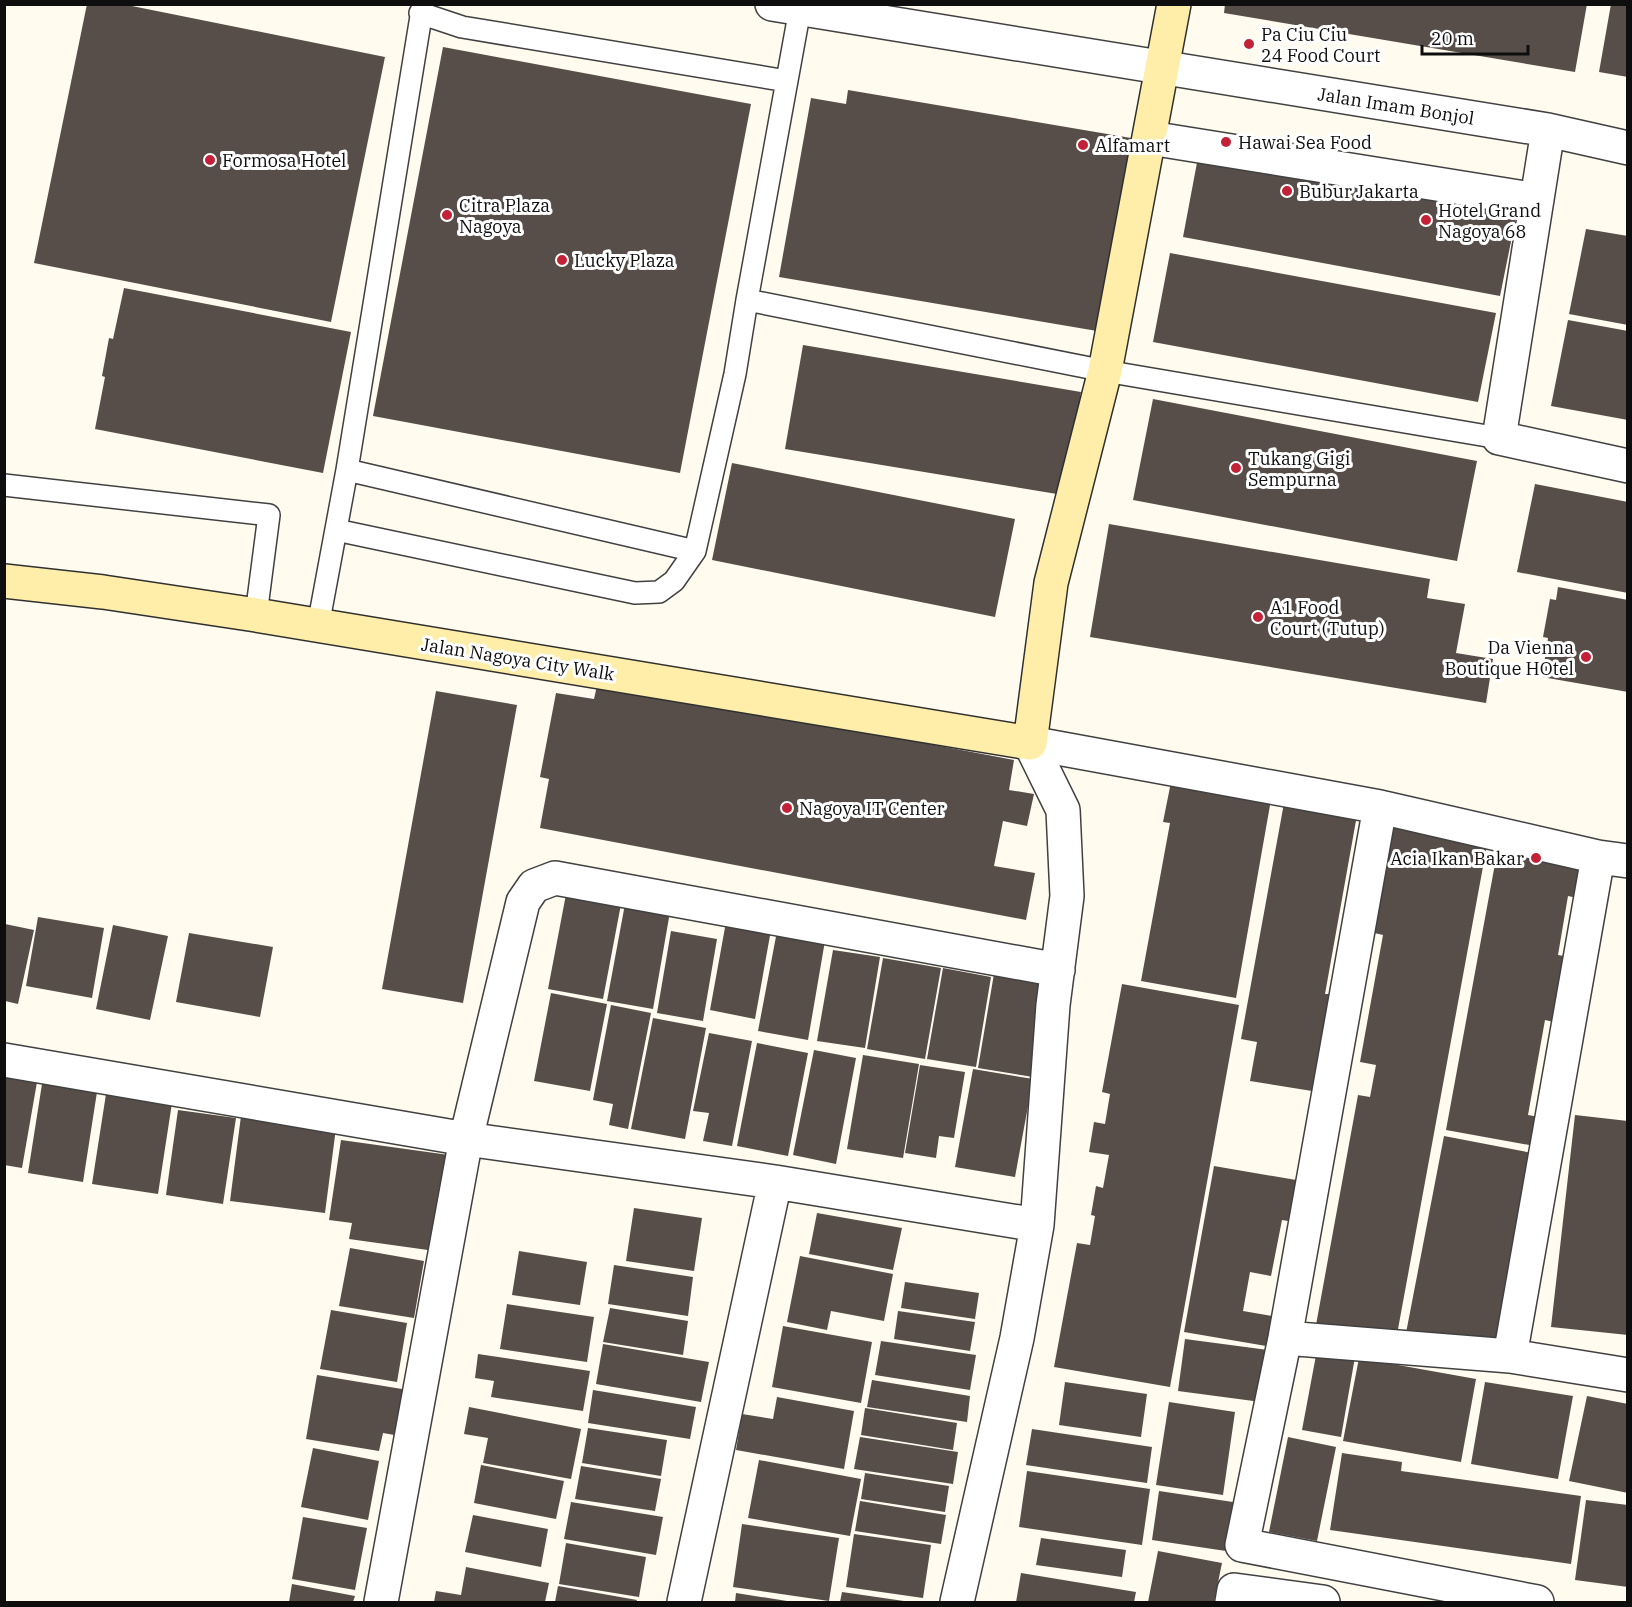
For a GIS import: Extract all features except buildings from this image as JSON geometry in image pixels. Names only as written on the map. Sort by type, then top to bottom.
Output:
[{"type":"street","points":[[957,1602],[1017,1338],[1037,1225],[1053,1005],[1067,896],[1063,810],[1030,743],[1051,583],[1105,371],[1174,4]]},
{"type":"street","name":"Jalan Imam Bonjol","points":[[786,7],[1548,130],[1628,148]]},
{"type":"street","points":[[1548,130],[1499,438],[1628,466]]},
{"type":"street","points":[[1150,138],[1537,200]]},
{"type":"street","name":"Jalan Nagoya City Walk","points":[[4,581],[103,592],[256,615],[1030,743]]},
{"type":"street","points":[[1030,743],[1380,807],[1613,860],[1510,1356]]},
{"type":"street","points":[[1380,807],[1285,1338],[1242,1545],[1537,1602]]},
{"type":"street","points":[[381,1602],[466,1139],[523,902],[534,886],[555,878],[1058,970]]},
{"type":"street","points":[[4,1060],[466,1139],[774,1182],[1037,1225]]},
{"type":"street","points":[[684,1602],[774,1182]]},
{"type":"street","points":[[1285,1338],[1510,1356],[1628,1375]]},
{"type":"street","points":[[1232,1602],[1234,1590],[1323,1602]]},
{"type":"lane","points":[[336,530],[635,593],[658,592],[674,581],[695,551],[735,374],[787,81],[786,7]]},
{"type":"lane","points":[[318,626],[347,470],[422,9],[462,27],[787,81]]},
{"type":"lane","points":[[747,300],[1105,371],[1499,438]]},
{"type":"lane","points":[[347,470],[695,551]]},
{"type":"lane","points":[[4,485],[269,514],[256,615]]},
{"type":"place","name":"Pa Ciu Ciu 24 Food Court","points":[[1249,44]]},
{"type":"place","name":"Hawai Sea Food","points":[[1226,142]]},
{"type":"place","name":"Alfamart","points":[[1083,145]]},
{"type":"place","name":"Formosa Hotel","points":[[210,160]]},
{"type":"place","name":"Bubur Jakarta","points":[[1287,191]]},
{"type":"place","name":"Citra Plaza Nagoya","points":[[447,215]]},
{"type":"place","name":"Hotel Grand Nagoya 68","points":[[1426,220]]},
{"type":"place","name":"Lucky Plaza","points":[[562,260]]},
{"type":"place","name":"Tukang Gigi Sempurna","points":[[1236,468]]},
{"type":"place","name":"A1 Food Court (Tutup)","points":[[1258,617]]},
{"type":"place","name":"Da Vienna Boutique HOtel","points":[[1586,657]]},
{"type":"place","name":"Nagoya IT Center","points":[[787,808]]},
{"type":"place","name":"Acia Ikan Bakar","points":[[1536,858]]}]
